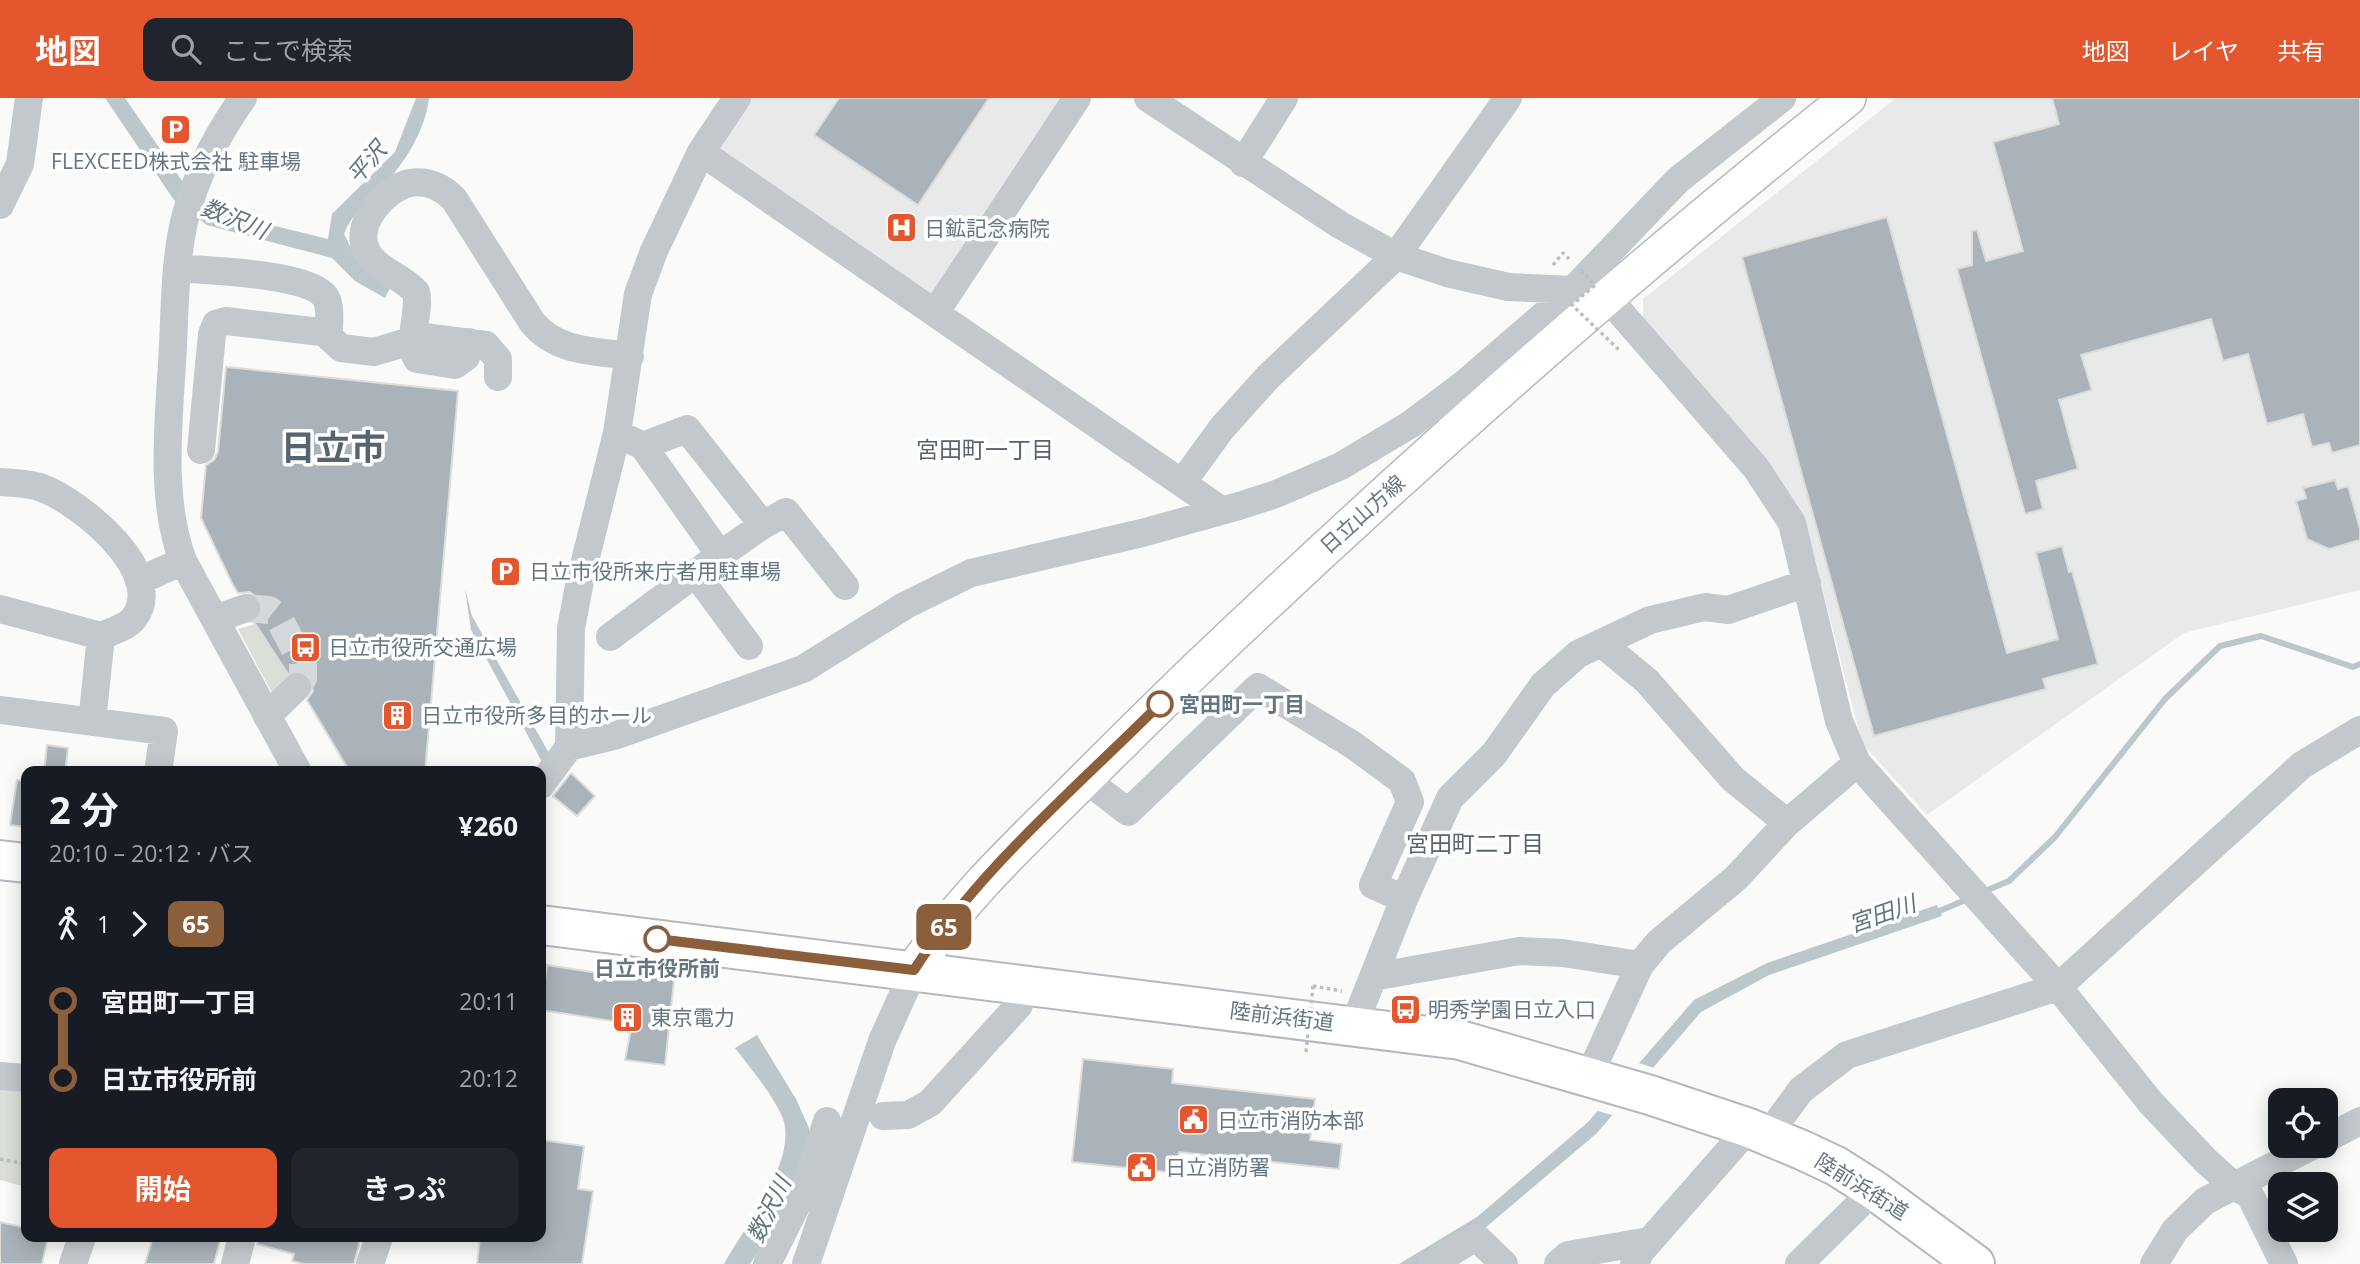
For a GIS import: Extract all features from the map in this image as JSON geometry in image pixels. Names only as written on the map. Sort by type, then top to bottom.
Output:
[{"type":"highway","points":[[0,860],[21,862]]},
{"type":"highway","name":"陸前浜街道","points":[[546,926],[1024,985],[1351,1008],[1595,1078],[1758,1132],[1836,1166],[1874,1190],[1975,1264]]},
{"type":"main road","name":"日立山方線","points":[[914,970],[950,919],[1085,779],[1338,535],[1607,297],[1848,98]]},
{"type":"street","points":[[0,205],[20,164],[29,98]]},
{"type":"street","points":[[243,98],[223,126],[195,186],[184,224],[177,268],[169,469],[173,526],[183,561],[295,766]]},
{"type":"street","points":[[935,313],[1077,98]]},
{"type":"street","points":[[1148,98],[1368,243],[1396,256],[1447,273],[1508,287],[1575,288]]},
{"type":"street","points":[[1243,163],[1284,98]]},
{"type":"street","points":[[1182,483],[1222,428],[1269,376],[1396,256],[1508,98]]},
{"type":"street","points":[[546,778],[569,747],[571,628],[617,433],[638,294],[659,238],[701,152],[735,99]]},
{"type":"street","points":[[569,747],[614,736],[803,669],[906,605],[971,573],[1142,533],[1276,494],[1321,475],[1411,424],[1464,384],[1575,288],[1678,180],[1775,103],[1794,143]]},
{"type":"street","points":[[701,152],[1221,510]]},
{"type":"street","points":[[414,339],[418,313],[416,292],[371,258],[365,246],[363,232],[369,215],[394,190],[408,183],[424,182],[442,188],[454,199],[532,322],[547,338],[564,346],[630,356]]},
{"type":"street","points":[[177,268],[281,278],[311,287],[324,295],[329,306],[329,333],[332,342],[341,348],[374,352],[424,337],[486,345],[498,359],[498,377]]},
{"type":"street","points":[[1607,297],[1756,468],[1792,523],[1839,721],[1857,763],[2058,987],[2151,1104],[2234,1186],[2250,1195],[2284,1264]]},
{"type":"street","points":[[201,450],[212,334],[216,324],[226,321],[329,333]]},
{"type":"street","points":[[643,446],[687,429],[763,525]]},
{"type":"street","points":[[617,433],[643,446],[720,555]]},
{"type":"street","points":[[0,482],[41,487],[95,522],[116,541],[139,581],[142,604],[133,620],[102,636],[0,609]]},
{"type":"street","points":[[610,637],[720,555],[786,512],[845,586]]},
{"type":"street","points":[[139,581],[183,561]]},
{"type":"street","points":[[696,573],[749,646]]},
{"type":"street","points":[[1351,1008],[1373,977],[1404,899],[1450,798],[1494,754],[1543,685],[1578,654],[1650,620],[1705,607],[1728,610],[1807,583]]},
{"type":"street","points":[[215,619],[246,608]]},
{"type":"street","points":[[92,722],[102,636]]},
{"type":"street","points":[[1601,643],[1647,681],[1733,779],[1787,823]]},
{"type":"street","points":[[267,716],[297,687]]},
{"type":"street","points":[[1085,779],[1128,813],[1258,687],[1353,745],[1402,781],[1410,802],[1373,885],[1404,899]]},
{"type":"street","points":[[0,710],[164,731],[159,766]]},
{"type":"street","points":[[1558,1264],[1568,1255],[1642,1253],[1801,1090],[1847,1055],[2058,987],[2301,765],[2357,738]]},
{"type":"street","points":[[1595,1078],[1640,965],[1659,942],[1736,878],[1787,823],[1857,763]]},
{"type":"street","points":[[1373,977],[1519,951],[1563,953],[1640,965]]},
{"type":"street","points":[[806,1264],[882,1041],[914,970]]},
{"type":"street","points":[[883,1116],[908,1115],[930,1103],[1019,1005],[1024,985]]},
{"type":"street","points":[[0,1076],[21,1078]]},
{"type":"street","points":[[767,1264],[807,1184],[827,1121]]},
{"type":"street","points":[[2338,1134],[2359,1126]]},
{"type":"street","points":[[2154,1264],[2175,1230],[2206,1201],[2289,1158]]},
{"type":"street","points":[[1799,1264],[1874,1190]]},
{"type":"street","points":[[1431,1264],[1476,1237],[1504,1264]]},
{"type":"street","points":[[73,1264],[80,1242]]},
{"type":"street","points":[[235,1264],[241,1242]]},
{"type":"street","points":[[370,1264],[377,1242]]},
{"type":"path","points":[[1575,288],[1595,285],[1575,288]]},
{"type":"path","points":[[1575,288],[1619,350]]},
{"type":"path","points":[[1306,1052],[1313,986],[1351,1008]]},
{"type":"path","points":[[0,1159],[21,1163]]},
{"type":"shaded area","name":"日鉱記念病院","points":[[745,98],[1063,98],[933,301],[711,154]]},
{"type":"shaded area","points":[[1896,98],[2360,98],[2360,590],[2184,633],[1927,815],[1862,743],[1805,521],[1643,325],[1643,299]]},
{"type":"shaded area","points":[[259,623],[293,670],[286,685],[272,693],[238,629]]},
{"type":"shaded area","points":[[0,1089],[21,1091],[21,1186],[0,1180]]},
{"type":"water","name":"数沢川","points":[[105,98],[125,98],[189,191],[223,213],[328,239],[332,214],[395,152],[416,98],[429,98],[421,127],[407,155],[354,216],[344,234],[358,262],[391,286],[385,298],[355,281],[332,258],[207,225],[174,200]]},
{"type":"water","points":[[465,589],[472,616],[550,755],[542,762],[471,630]]},
{"type":"water","points":[[1937,905],[1942,916],[1769,975],[1701,1012],[1597,1133],[1485,1228],[1425,1264],[1399,1264],[1477,1217],[1588,1122],[1694,1000],[1767,963]]},
{"type":"water","name":"数沢川","points":[[757,1035],[796,1099],[809,1128],[811,1145],[768,1236],[750,1264],[724,1264],[768,1191],[784,1150],[785,1131],[777,1105],[735,1048]]},
{"type":"pier","points":[[1636,1062],[1657,1069],[1616,1116],[1594,1110]]},
{"type":"building","points":[[839,98],[989,98],[918,205],[814,135]]},
{"type":"building","points":[[2052,98],[2360,98],[2360,445],[2332,453],[2329,443],[2312,447],[2303,414],[2267,424],[2248,354],[2223,361],[2211,319],[2081,355],[2092,390],[2059,400],[2078,469],[2036,481],[2043,509],[2025,514],[1957,269],[1972,265],[1972,231],[1977,230],[1986,261],[2023,251],[1993,142],[2059,124]]},
{"type":"building","points":[[1887,217],[2007,653],[2058,639],[2036,553],[2062,546],[2069,572],[2072,571],[2098,664],[2043,679],[2046,689],[1874,736],[1742,257]]},
{"type":"building","points":[[226,367],[458,391],[426,766],[346,766],[307,700],[313,691],[309,676],[301,671],[288,674],[254,622],[262,612],[261,602],[250,592],[238,593],[201,518],[206,465],[214,460],[218,452]]},
{"type":"building","points":[[2335,480],[2338,489],[2348,486],[2360,529],[2360,540],[2329,549],[2307,539],[2296,501],[2306,498],[2303,488]]},
{"type":"building","points":[[47,745],[68,748],[66,766],[45,766]]},
{"type":"building","points":[[571,773],[595,796],[577,816],[553,796]]},
{"type":"building","points":[[17,780],[21,780],[21,826],[10,825]]},
{"type":"building","name":"東京電力","points":[[547,965],[636,979],[637,975],[674,980],[665,1065],[625,1060],[632,1024],[546,1011]]},
{"type":"building","name":"日立市消防本部","points":[[1083,1059],[1173,1069],[1172,1083],[1315,1099],[1310,1140],[1342,1144],[1339,1169],[1179,1152],[1177,1173],[1072,1162]]},
{"type":"building","points":[[546,1141],[584,1146],[578,1189],[593,1191],[582,1264],[477,1264],[479,1242],[546,1242]]},
{"type":"building","points":[[0,1222],[21,1227],[21,1242],[47,1242],[42,1264],[0,1264]]},
{"type":"building","points":[[152,1242],[220,1242],[214,1264],[145,1264]]},
{"type":"building","points":[[360,1242],[354,1264],[304,1264],[292,1261],[294,1254],[257,1244]]},
{"type":"waterway","name":"宮田川","points":[[1983,892],[2009,881],[2055,837],[2165,699],[2220,646],[2261,636],[2353,667],[2360,664]]},
{"type":"waterway","name":"宮田川","points":[[1935,913],[1970,898]]},
{"type":"tunnel","points":[[246,608],[269,610],[278,617],[303,664],[303,678],[297,687]]},
{"type":"bus line","name":"65","points":[[657,939],[914,970],[950,919],[1008,855],[1160,704]]},
{"type":"place","name":"FLEXCEED株式会社 駐車場","points":[[176,129]]},
{"type":"place","name":"日鉱記念病院","points":[[901,228]]},
{"type":"place","name":"日立市役所来庁者用駐車場","points":[[506,571]]},
{"type":"place","name":"日立市役所交通広場","points":[[305,647]]},
{"type":"place","name":"宮田町一丁目","points":[[1160,704]]},
{"type":"place","name":"日立市役所多目的ホール","points":[[398,715]]},
{"type":"place","name":"日立市役所前","points":[[657,939]]},
{"type":"place","name":"明秀学園日立入口","points":[[1405,1009]]},
{"type":"place","name":"東京電力","points":[[628,1017]]},
{"type":"place","name":"日立市消防本部","points":[[1194,1120]]},
{"type":"place","name":"日立消防署","points":[[1142,1167]]},
{"type":"district","name":"日立市","points":[[333,446]]},
{"type":"district","name":"宮田町一丁目","points":[[985,449]]},
{"type":"district","name":"宮田町二丁目","points":[[1475,843]]},
{"type":"water label","name":"平沢","points":[[366,162]]}]
